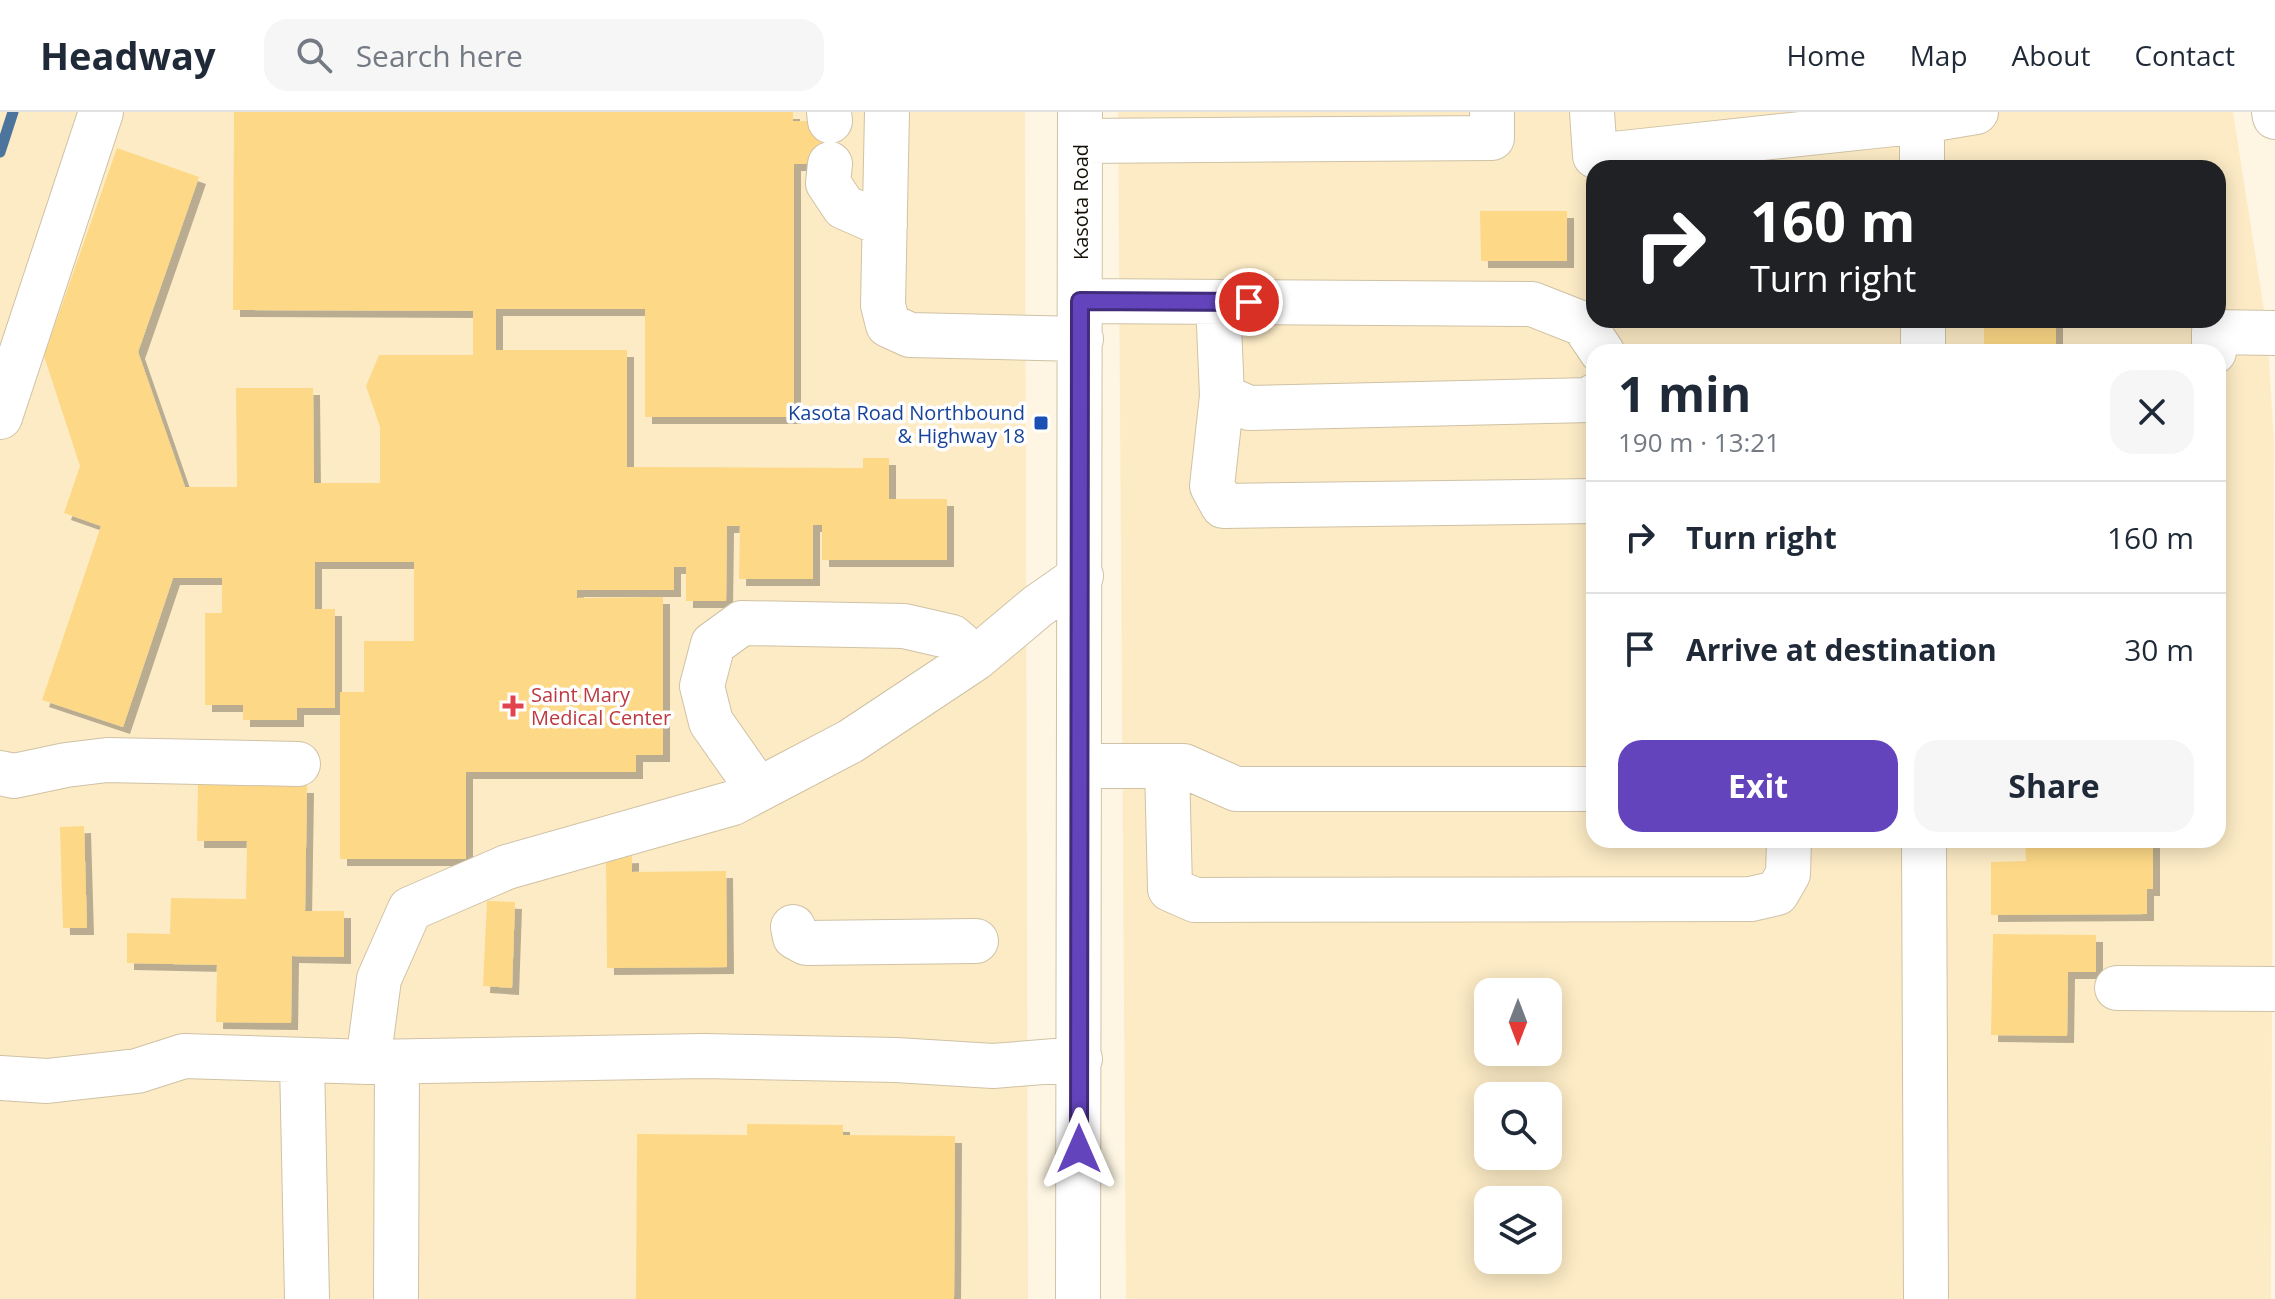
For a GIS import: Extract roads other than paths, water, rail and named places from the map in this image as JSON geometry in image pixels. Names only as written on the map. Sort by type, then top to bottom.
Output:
[{"type":"street","points":[[0,417],[101,112]]},
{"type":"street","points":[[887,112],[883,305],[888,325],[910,335],[1081,320],[1218,302],[1532,304],[1583,324],[1597,344]]},
{"type":"street","points":[[1080,127],[1137,126],[1492,138],[1492,112]]},
{"type":"street","points":[[1592,112],[1595,156],[1922,121],[1976,112]]},
{"type":"street","points":[[1922,121],[1922,160]]},
{"type":"street","name":"Kasota Road","points":[[1078,1299],[1080,127]]},
{"type":"street","points":[[829,132],[828,183],[844,207],[885,225]]},
{"type":"street","points":[[1218,302],[1222,396],[1212,486],[1223,506],[1586,501]]},
{"type":"street","points":[[2214,335],[2275,333]]},
{"type":"street","points":[[1222,396],[1249,408],[1586,400]]},
{"type":"street","points":[[396,1299],[379,979],[410,909],[507,867],[733,803],[851,741],[976,658],[1038,606],[1081,576]]},
{"type":"street","points":[[758,789],[711,722],[702,686],[713,644],[742,623],[904,626],[952,637],[976,658]]},
{"type":"street","points":[[0,773],[14,776],[107,760],[298,764]]},
{"type":"street","points":[[1080,766],[1184,766],[1236,789],[1586,789]]},
{"type":"street","points":[[1167,766],[1170,889],[1195,900],[1751,899],[1777,893],[1788,874],[1789,848]]},
{"type":"street","points":[[1924,848],[1926,1299]]},
{"type":"street","points":[[793,927],[795,937],[806,943],[976,941]]},
{"type":"street","points":[[2117,988],[2275,989]]},
{"type":"street","points":[[0,1078],[47,1081],[137,1071],[184,1056],[383,1062],[702,1056],[896,1060],[993,1066],[1080,1059]]},
{"type":"street","points":[[302,1061],[307,1299]]},
{"type":"waterway","points":[[0,152],[13,112]]},
{"type":"place","name":"Kasota Road Northbound & Highway 18","points":[[1041,423]]},
{"type":"place","name":"Saint Mary Medical Center","points":[[513,706]]}]
